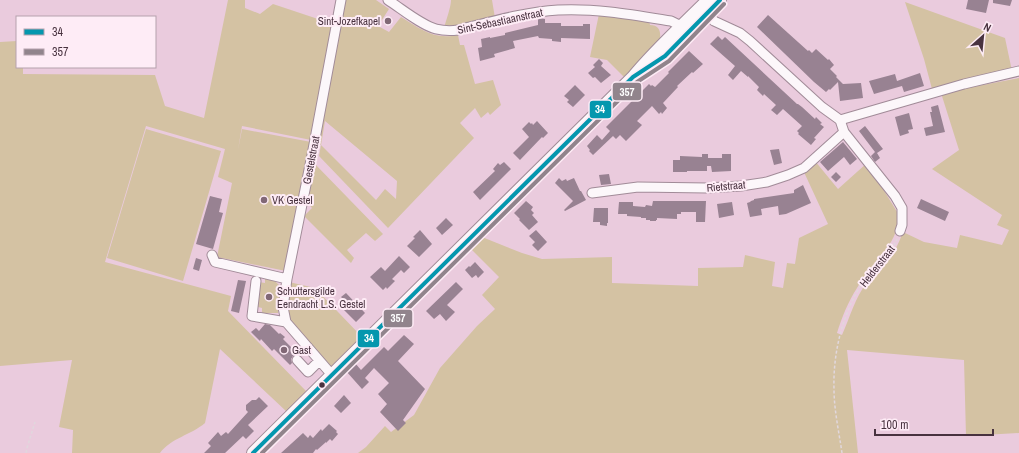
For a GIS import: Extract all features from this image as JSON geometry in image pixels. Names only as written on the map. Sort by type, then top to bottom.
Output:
[{"type":"main road","points":[[253,453],[633,77],[643,65],[684,30],[706,7],[720,0]]},
{"type":"street","name":"Gestelstraat","points":[[286,322],[283,307],[287,279],[341,0]]},
{"type":"street","name":"Sint-Sebastiaanstraat","points":[[388,0],[423,23],[436,29],[447,31],[458,30],[530,13],[585,9],[671,21],[684,30]]},
{"type":"street","points":[[706,7],[716,22],[740,33],[822,107],[840,120],[844,132],[895,196],[902,208],[902,224],[900,231]]},
{"type":"street","points":[[840,120],[964,84],[1019,71]]},
{"type":"street","name":"Rietstraat","points":[[592,192],[638,187],[707,188],[741,186],[767,182],[804,168],[844,132]]},
{"type":"street","points":[[212,255],[215,262],[287,279]]},
{"type":"street","points":[[256,281],[252,316],[286,322],[332,375]]},
{"type":"street","points":[[297,360],[308,372],[319,361]]},
{"type":"path","name":"Helderstraat","points":[[842,453],[834,391],[834,372],[837,346],[845,317],[858,290],[872,270],[895,244],[900,231]]},
{"type":"path","points":[[26,453],[35,422]]},
{"type":"shaded area","points":[[228,0],[245,0],[245,8],[260,14],[273,4],[339,26],[345,0],[376,0],[389,9],[378,26],[389,32],[401,17],[434,35],[458,35],[460,45],[464,45],[475,84],[493,80],[501,105],[490,115],[488,112],[481,118],[475,108],[460,123],[474,138],[388,228],[319,156],[321,145],[311,140],[242,126],[238,150],[242,129],[311,142],[286,271],[217,257],[232,183],[218,177],[225,149],[146,126],[105,262],[231,296],[228,311],[306,391],[287,412],[220,349],[205,423],[194,431],[175,440],[160,453],[72,453],[73,430],[59,427],[72,360],[0,366],[0,42],[16,41],[16,68],[23,68],[23,74],[155,75],[165,106],[204,118]],"holes":[[[325,121],[397,181],[396,199],[385,189],[376,200],[321,145]]]},
{"type":"shaded area","points":[[451,0],[492,0],[495,18],[459,28],[444,28]]},
{"type":"shaded area","points":[[905,2],[1005,38],[1012,71],[932,89],[924,59]]},
{"type":"shaded area","points":[[599,14],[649,21],[650,25],[656,26],[660,31],[660,39],[624,77],[607,60],[590,57]]},
{"type":"shaded area","points":[[1019,78],[1019,433],[966,436],[964,360],[847,350],[858,453],[358,453],[366,447],[385,426],[391,432],[414,415],[440,368],[477,326],[495,309],[482,295],[499,277],[470,248],[482,237],[522,253],[542,259],[612,257],[612,283],[698,286],[698,268],[743,267],[745,255],[775,262],[772,286],[783,288],[787,263],[795,264],[799,238],[828,224],[803,170],[815,161],[838,189],[867,163],[899,215],[898,225],[889,245],[863,279],[851,299],[843,315],[837,333],[842,335],[863,288],[897,246],[903,232],[924,242],[957,248],[960,235],[1002,245],[1009,230],[997,225],[1002,215],[932,169],[959,150],[941,93]]},
{"type":"shaded area","points":[[146,129],[221,151],[183,281],[107,258]]},
{"type":"shaded area","points":[[314,163],[383,234],[375,241],[366,233],[347,250],[354,258],[351,263],[304,216],[312,208],[306,201]]},
{"type":"shaded area","name":"Schuttersgilde Eendracht L.S. Gestel","points":[[265,278],[275,281],[280,286],[278,313],[262,313],[262,308],[258,307],[259,282],[265,283]]},
{"type":"shaded area","points":[[289,282],[315,288],[362,337],[330,368],[292,326],[288,312]]},
{"type":"building","points":[[968,0],[989,0],[986,13],[966,9]]},
{"type":"building","points":[[993,0],[1012,0],[1010,6],[993,3]]},
{"type":"building","points":[[768,15],[808,51],[809,50],[812,53],[816,49],[828,60],[829,59],[834,65],[830,69],[843,84],[861,83],[863,98],[840,101],[838,82],[826,92],[814,82],[757,27]]},
{"type":"building","points":[[538,18],[545,19],[545,23],[561,23],[561,26],[583,26],[583,24],[590,24],[590,39],[561,38],[561,42],[552,41],[552,39],[539,38],[538,36],[513,41],[515,48],[494,54],[495,57],[480,61],[478,48],[482,47],[481,39],[505,35],[505,33],[538,25]]},
{"type":"building","points":[[718,36],[722,40],[725,37],[797,104],[822,123],[820,124],[824,127],[814,138],[816,139],[811,145],[798,134],[799,133],[797,131],[802,126],[783,109],[777,115],[771,110],[776,105],[757,90],[759,87],[748,76],[741,71],[733,80],[728,75],[735,66],[710,44]]},
{"type":"building","points":[[689,51],[703,64],[677,86],[678,87],[663,103],[667,108],[662,114],[661,112],[659,114],[652,106],[637,121],[642,125],[626,141],[620,135],[616,139],[613,136],[593,155],[587,146],[597,135],[602,140],[610,131],[606,127],[649,84],[655,87]]},
{"type":"building","points":[[599,59],[603,63],[601,66],[611,75],[601,83],[588,73],[595,67],[593,65]]},
{"type":"building","points":[[920,73],[924,86],[904,92],[902,86],[874,94],[869,81],[895,74],[897,81]]},
{"type":"building","points":[[575,85],[585,95],[573,107],[567,102],[569,100],[564,96]]},
{"type":"building","points":[[938,105],[945,132],[926,136],[924,128],[933,126],[930,112],[932,112],[931,107]]},
{"type":"building","points":[[909,113],[913,129],[908,130],[909,133],[900,136],[895,117]]},
{"type":"building","points":[[537,121],[548,133],[543,138],[542,137],[520,160],[513,153],[529,137],[522,129],[529,122],[533,125]]},
{"type":"building","points":[[865,126],[883,149],[877,153],[880,158],[875,162],[871,156],[875,152],[859,131]]},
{"type":"building","points":[[843,142],[857,159],[850,165],[844,157],[828,171],[820,162]]},
{"type":"building","points":[[779,149],[782,163],[774,165],[770,150]]},
{"type":"building","points":[[702,154],[708,154],[708,158],[722,158],[722,154],[731,154],[731,171],[712,172],[711,166],[707,166],[707,171],[673,172],[673,160],[680,160],[680,156],[702,157]]},
{"type":"building","points":[[504,162],[511,169],[480,200],[473,192],[495,171],[493,169],[498,163],[500,165]]},
{"type":"building","points":[[836,172],[841,177],[836,182],[831,177]]},
{"type":"building","points":[[609,174],[611,184],[601,185],[599,175]]},
{"type":"building","points":[[559,178],[562,181],[566,179],[567,181],[574,178],[586,200],[565,211],[564,210],[573,201],[555,183]]},
{"type":"building","points":[[803,185],[811,203],[786,214],[779,215],[778,206],[761,209],[762,215],[750,217],[747,203],[754,199],[794,193],[794,190]]},
{"type":"building","points":[[210,196],[222,199],[219,212],[223,213],[213,249],[196,244]]},
{"type":"building","points":[[921,199],[949,212],[945,221],[917,208]]},
{"type":"building","points":[[526,201],[533,207],[531,210],[534,213],[532,215],[538,222],[529,230],[514,213]]},
{"type":"building","points":[[653,201],[706,201],[705,222],[696,222],[696,212],[681,212],[681,214],[677,214],[677,219],[657,218],[656,221],[646,220],[646,218],[641,217],[627,216],[627,214],[618,214],[619,202],[633,202],[633,206],[645,207],[646,205],[652,206]]},
{"type":"building","points":[[732,202],[734,215],[719,218],[717,204]]},
{"type":"building","points":[[594,208],[608,208],[607,226],[600,225],[600,222],[593,222]]},
{"type":"building","points":[[446,218],[453,225],[442,235],[436,228]]},
{"type":"building","points":[[420,230],[432,244],[419,257],[407,246]]},
{"type":"building","points":[[536,230],[547,242],[538,251],[532,245],[535,242],[529,236]]},
{"type":"building","points":[[399,256],[410,267],[404,273],[401,270],[392,279],[395,281],[387,289],[386,287],[383,290],[370,277],[381,267],[385,271]]},
{"type":"building","points":[[196,258],[202,260],[199,271],[193,269]]},
{"type":"building","points":[[475,262],[484,272],[478,278],[476,275],[472,278],[465,270]]},
{"type":"building","points":[[238,280],[246,281],[239,313],[231,311]]},
{"type":"building","points":[[456,282],[463,289],[447,305],[455,312],[446,321],[440,314],[434,319],[426,311]]},
{"type":"building","points":[[346,293],[365,313],[356,322],[339,305],[344,300],[341,297]]},
{"type":"building","points":[[265,324],[270,325],[279,334],[280,333],[285,337],[283,339],[298,354],[293,356],[291,359],[292,363],[290,365],[274,349],[272,351],[261,339],[260,341],[251,332],[256,328],[259,331]]},
{"type":"building","points":[[404,335],[414,344],[398,361],[425,389],[403,420],[406,423],[398,431],[380,412],[387,404],[378,394],[389,383],[374,368],[365,378],[369,382],[362,389],[346,371],[355,363],[361,370],[384,347],[388,351]]},
{"type":"building","points":[[344,395],[351,403],[341,413],[334,406]]},
{"type":"building","points":[[259,397],[268,406],[248,425],[254,431],[246,439],[243,436],[225,453],[204,453],[211,446],[208,443],[218,432],[221,436],[226,432],[228,434],[248,412],[246,410],[246,405]]},
{"type":"building","points":[[329,424],[337,431],[336,432],[338,434],[332,441],[330,439],[313,453],[281,453],[303,433],[308,438],[310,435],[313,438],[321,429],[322,431]]},
{"type":"transit line","name":"34","points":[[253,453],[633,77],[665,56],[720,0]]},
{"type":"transit line","name":"357","points":[[262,453],[637,82],[669,61],[724,4]]},
{"type":"place","name":"Sint-Jozefkapel","points":[[388,21]]},
{"type":"place","name":"VK Gestel","points":[[264,200]]},
{"type":"place","name":"Schuttersgilde Eendracht L.S. Gestel","points":[[269,297]]},
{"type":"place","name":"Gast","points":[[284,350]]}]
